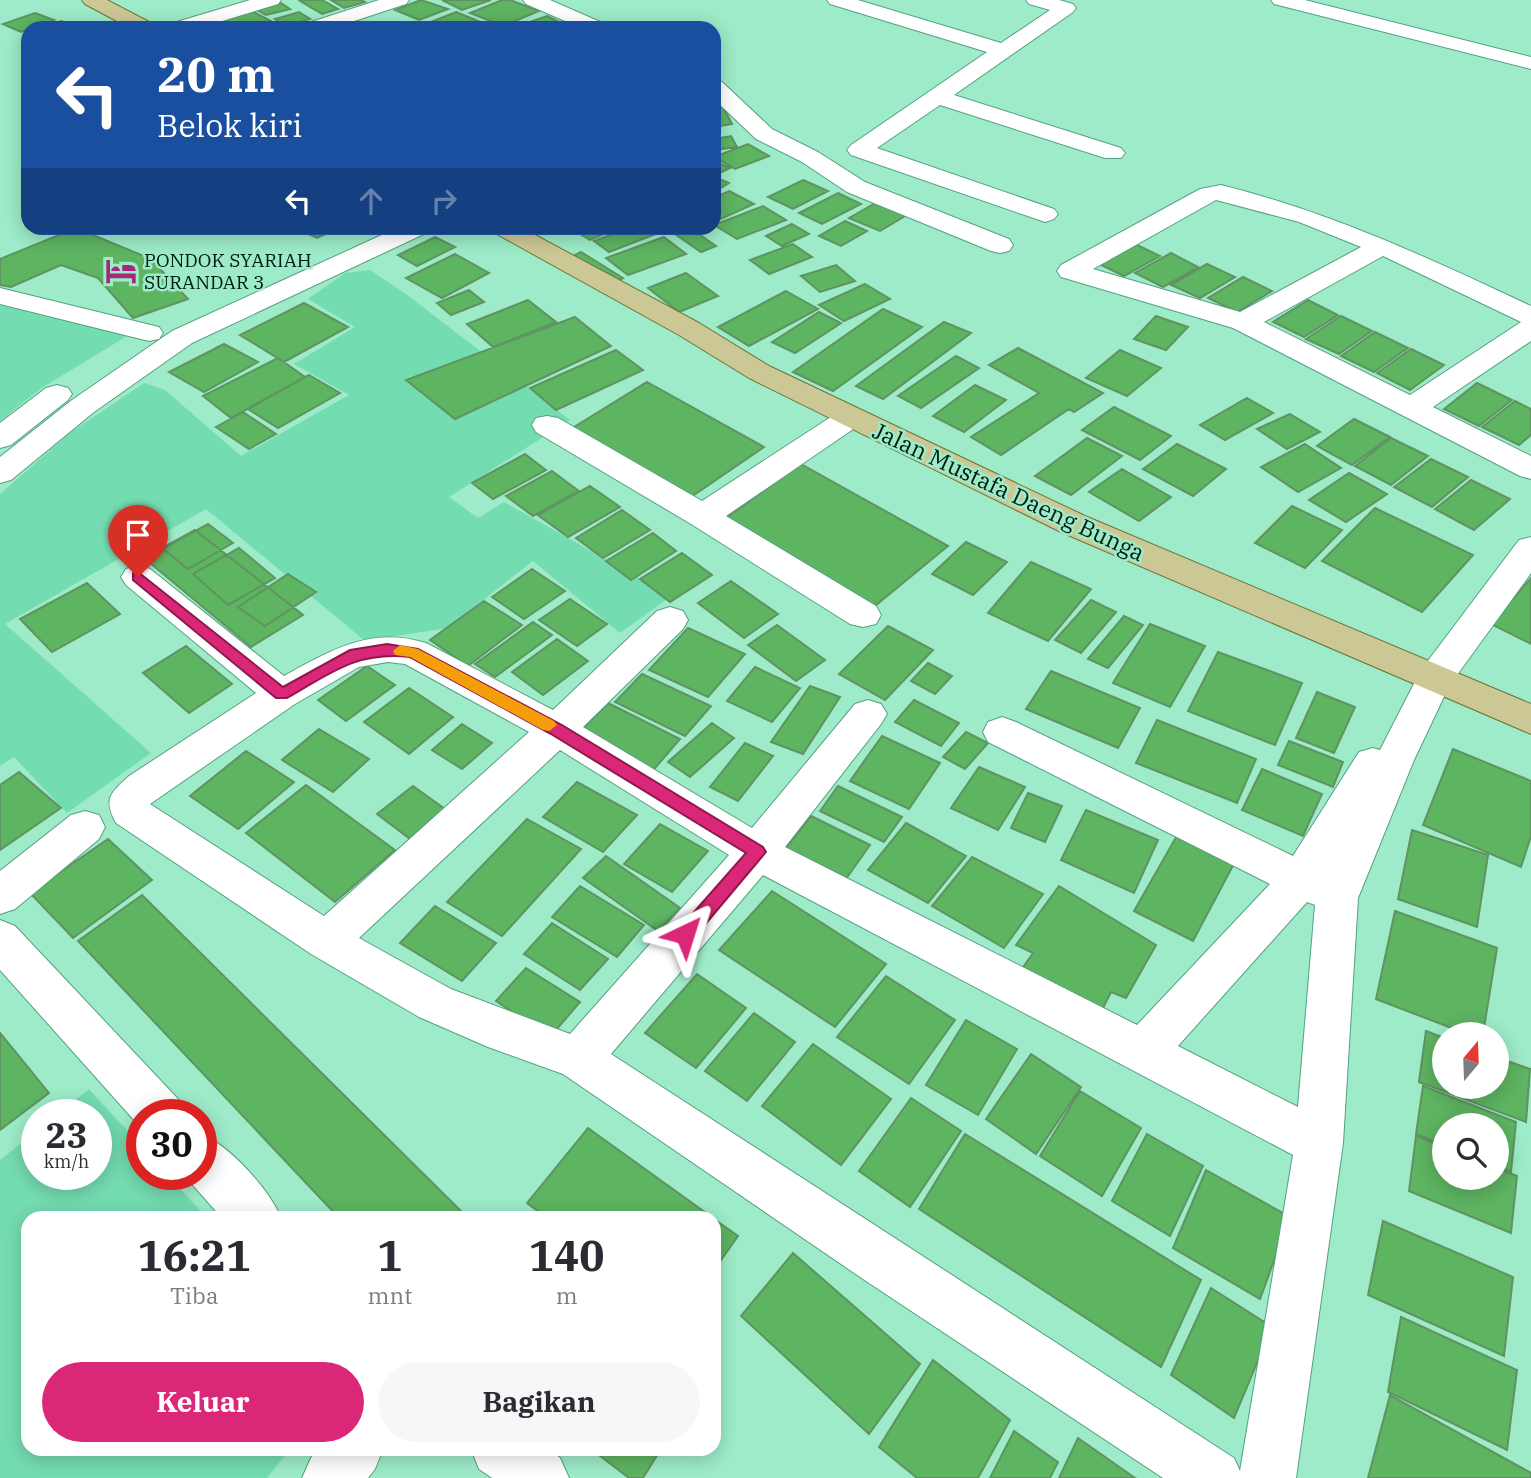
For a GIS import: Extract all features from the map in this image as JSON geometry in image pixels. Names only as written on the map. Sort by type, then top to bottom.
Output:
[{"type":"main road","points":[[92,0],[132,21]]},
{"type":"main road","name":"Jalan Mustafa Daeng Bunga","points":[[517,235],[690,329],[759,372],[1073,524],[1531,720]]},
{"type":"street","points":[[200,21],[271,0]]},
{"type":"street","points":[[332,21],[398,0]]},
{"type":"street","points":[[533,0],[581,21]]},
{"type":"street","points":[[837,0],[1002,50]]},
{"type":"street","points":[[1036,0],[1066,8],[859,150],[1045,214]]},
{"type":"street","points":[[1281,0],[1531,63]]},
{"type":"street","points":[[361,11],[383,21]]},
{"type":"street","points":[[721,94],[764,134],[810,158],[856,187],[1000,245]]},
{"type":"street","points":[[935,96],[1113,153]]},
{"type":"street","points":[[1531,316],[1382,246],[1308,217],[1221,192],[1209,194],[1070,271],[1243,322],[1531,469]]},
{"type":"street","points":[[0,438],[56,395],[149,332],[379,235]]},
{"type":"street","points":[[0,473],[83,405],[182,337],[381,235]]},
{"type":"street","points":[[1243,322],[1382,246]]},
{"type":"street","points":[[0,296],[149,332]]},
{"type":"street","points":[[1412,407],[1531,328]]},
{"type":"street","points":[[703,516],[851,417]]},
{"type":"street","points":[[547,425],[703,516],[863,615]]},
{"type":"street","points":[[1144,1051],[1319,888],[1402,745],[1434,680],[1531,548]]},
{"type":"street","points":[[138,577],[282,694]]},
{"type":"street","points":[[326,941],[557,730],[670,620]]},
{"type":"street","points":[[1214,1478],[881,1261],[578,1058],[504,1032],[435,1003],[326,941],[130,812],[128,802],[143,787],[282,694],[350,656],[387,649],[413,652],[557,730],[757,852],[1319,1143]]},
{"type":"street","points":[[578,1058],[757,852],[869,714]]},
{"type":"street","points":[[1002,732],[1319,888]]},
{"type":"street","points":[[0,895],[85,827]]},
{"type":"street","points":[[1267,1478],[1319,1143],[1319,888]]},
{"type":"street","points":[[0,939],[146,1099]]},
{"type":"street","points":[[217,1175],[250,1211]]},
{"type":"street","points":[[331,1478],[349,1456]]},
{"type":"street","points":[[509,1456],[540,1478]]},
{"type":"green space","points":[[370,270],[406,294],[570,420],[449,497],[478,518],[504,502],[671,596],[620,633],[533,561],[447,628],[365,641],[206,509],[5,624],[151,753],[67,813],[14,757],[0,766],[0,494],[71,432],[144,383],[165,390],[241,456],[349,395],[294,364],[355,327],[308,299],[345,273]]},
{"type":"green space","points":[[0,302],[132,333],[40,389],[0,421]]},
{"type":"green space","points":[[89,1089],[98,1099],[77,1099]]},
{"type":"green space","points":[[112,1114],[126,1129],[126,1190],[182,1190],[201,1211],[21,1211],[21,1456],[284,1456],[267,1478],[0,1478],[0,1160],[21,1144],[21,1190],[112,1190]]},
{"type":"building","points":[[322,0],[338,9],[322,14],[300,1]]},
{"type":"building","points":[[331,0],[361,0],[365,2],[344,8]]},
{"type":"building","points":[[421,0],[448,9],[419,20],[395,10]]},
{"type":"building","points":[[442,0],[491,0],[462,10]]},
{"type":"building","points":[[502,0],[510,0],[539,11],[515,21],[490,21],[470,13]]},
{"type":"building","points":[[281,3],[290,9],[266,15],[257,10]]},
{"type":"building","points":[[252,11],[271,21],[221,21]]},
{"type":"building","points":[[299,12],[310,19],[278,21],[275,19]]},
{"type":"building","points":[[456,12],[478,21],[433,21]]},
{"type":"building","points":[[35,13],[54,20],[21,21],[21,32],[3,24]]},
{"type":"building","points":[[547,16],[557,21],[532,21]]},
{"type":"building","points":[[723,107],[732,124],[721,126]]},
{"type":"building","points":[[731,136],[737,147],[721,149],[721,138]]},
{"type":"building","points":[[748,144],[769,156],[735,169],[721,161],[721,154]]},
{"type":"building","points":[[721,164],[730,168],[721,172]]},
{"type":"building","points":[[721,180],[729,183],[721,188]]},
{"type":"building","points":[[803,180],[828,191],[793,209],[768,197]]},
{"type":"building","points":[[729,191],[754,204],[721,219],[721,195]]},
{"type":"building","points":[[838,193],[861,204],[822,224],[799,213]]},
{"type":"building","points":[[877,202],[907,215],[880,231],[849,218]]},
{"type":"building","points":[[763,206],[786,220],[737,239],[721,229],[721,222]]},
{"type":"building","points":[[845,221],[867,231],[841,246],[819,236]]},
{"type":"building","points":[[792,224],[809,234],[782,246],[766,236]]},
{"type":"building","name":"PONDOK SYARIAH SURANDAR 3","points":[[59,235],[93,235],[151,259],[188,299],[133,318],[98,278],[61,265],[11,287],[0,285],[0,259]]},
{"type":"building","points":[[582,235],[602,235],[590,240]]},
{"type":"building","points":[[610,235],[653,235],[609,252],[594,241]]},
{"type":"building","points":[[676,235],[700,235],[716,246],[701,252]]},
{"type":"building","points":[[435,237],[455,247],[417,266],[398,255]]},
{"type":"building","points":[[664,237],[686,254],[628,275],[606,258]]},
{"type":"building","points":[[1133,243],[1160,256],[1124,276],[1097,263]]},
{"type":"building","points":[[793,244],[812,257],[769,274],[750,260]]},
{"type":"building","points":[[581,252],[623,278],[610,284],[569,258]]},
{"type":"building","points":[[1171,253],[1198,267],[1163,287],[1135,273]]},
{"type":"building","points":[[455,254],[489,273],[442,298],[406,278]]},
{"type":"building","points":[[1207,264],[1235,277],[1200,298],[1171,285]]},
{"type":"building","points":[[836,265],[855,281],[820,292],[801,276]]},
{"type":"building","points":[[686,273],[718,296],[679,312],[648,288]]},
{"type":"building","points":[[1243,277],[1272,291],[1237,312],[1208,298]]},
{"type":"building","points":[[865,284],[890,299],[844,321],[819,305]]},
{"type":"building","points":[[469,290],[484,302],[451,315],[437,303]]},
{"type":"building","points":[[786,291],[818,309],[749,346],[718,327]]},
{"type":"building","points":[[528,300],[556,322],[493,347],[467,324]]},
{"type":"building","points":[[1308,300],[1338,315],[1304,337],[1273,322]]},
{"type":"building","points":[[304,303],[348,327],[284,362],[240,335]]},
{"type":"building","points":[[883,309],[922,327],[833,391],[793,372]]},
{"type":"building","points":[[819,312],[841,323],[795,353],[772,342]]},
{"type":"building","points":[[1156,316],[1188,327],[1166,350],[1134,339]]},
{"type":"building","points":[[1341,316],[1372,331],[1339,354],[1306,339]]},
{"type":"building","points":[[575,317],[611,346],[455,419],[406,380]]},
{"type":"building","points":[[944,322],[971,333],[883,399],[856,386]]},
{"type":"building","points":[[1375,332],[1408,348],[1374,372],[1341,356]]},
{"type":"building","points":[[224,344],[258,362],[204,392],[169,372]]},
{"type":"building","points":[[1018,348],[1103,393],[1074,412],[1069,409],[1001,455],[971,437],[1039,393],[989,365]]},
{"type":"building","points":[[1411,349],[1444,365],[1410,390],[1377,373]]},
{"type":"building","points":[[616,350],[643,370],[556,410],[530,388]]},
{"type":"building","points":[[1120,350],[1161,368],[1127,396],[1086,378]]},
{"type":"building","points":[[956,356],[979,368],[921,408],[898,396]]},
{"type":"building","points":[[278,358],[305,377],[231,418],[203,396]]},
{"type":"building","points":[[309,375],[340,393],[278,428],[248,409]]},
{"type":"building","points":[[647,382],[764,447],[688,499],[571,429]]},
{"type":"building","points":[[1477,383],[1512,400],[1479,426],[1444,409]]},
{"type":"building","points":[[975,385],[1006,400],[964,432],[933,416]]},
{"type":"building","points":[[1247,398],[1273,413],[1225,440],[1200,425]]},
{"type":"building","points":[[1515,401],[1531,409],[1531,435],[1519,445],[1482,427]]},
{"type":"building","points":[[1114,407],[1171,436],[1140,460],[1082,430]]},
{"type":"building","points":[[243,412],[276,434],[249,449],[216,427]]},
{"type":"building","points":[[1290,414],[1320,432],[1287,449],[1257,429]]},
{"type":"building","points":[[1354,419],[1390,437],[1352,465],[1317,446]]},
{"type":"building","points":[[1087,438],[1122,456],[1071,495],[1035,476]]},
{"type":"building","points":[[1391,438],[1428,456],[1391,485],[1355,466]]},
{"type":"building","points":[[1177,444],[1226,469],[1193,496],[1143,469]]},
{"type":"building","points":[[1305,444],[1341,468],[1298,492],[1261,467]]},
{"type":"building","points":[[525,454],[546,470],[493,499],[472,483]]},
{"type":"building","points":[[1431,459],[1468,477],[1432,507],[1394,487]]},
{"type":"building","points":[[801,464],[948,546],[875,606],[726,518]]},
{"type":"building","points":[[1122,469],[1171,497],[1139,521],[1089,492]]},
{"type":"building","points":[[552,471],[579,491],[533,516],[506,496]]},
{"type":"building","points":[[1349,473],[1387,494],[1346,522],[1309,500]]},
{"type":"building","points":[[1471,480],[1510,499],[1474,530],[1435,509]]},
{"type":"building","points":[[590,486],[620,507],[568,537],[538,515]]},
{"type":"building","points":[[1292,506],[1342,530],[1305,568],[1255,543]]},
{"type":"building","points":[[1375,508],[1473,555],[1422,612],[1322,561]]},
{"type":"building","points":[[622,510],[650,530],[603,558],[576,538]]},
{"type":"building","points":[[208,524],[233,543],[188,569],[163,549]]},
{"type":"building","points":[[195,530],[303,615],[251,647],[144,558]]},
{"type":"building","points":[[653,533],[676,551],[631,580],[606,561]]},
{"type":"building","points":[[966,542],[1007,562],[973,595],[932,574]]},
{"type":"building","points":[[239,548],[275,578],[228,605],[193,574]]},
{"type":"building","points":[[682,553],[712,575],[670,602],[640,579]]},
{"type":"building","points":[[1031,562],[1091,589],[1048,641],[988,613]]},
{"type":"building","points":[[532,569],[565,591],[524,619],[492,597]]},
{"type":"building","points":[[288,574],[316,592],[265,626],[238,607]]},
{"type":"building","points":[[1531,578],[1531,644],[1491,624]]},
{"type":"building","points":[[731,581],[778,614],[744,638],[698,603]]},
{"type":"building","points":[[87,583],[120,614],[52,652],[20,619]]},
{"type":"building","points":[[570,599],[607,624],[577,646],[539,620]]},
{"type":"building","points":[[1091,600],[1116,612],[1081,653],[1055,640]]},
{"type":"building","points":[[484,601],[522,625],[468,666],[430,640]]},
{"type":"building","points":[[1124,616],[1143,625],[1108,668],[1088,659]]},
{"type":"building","points":[[533,622],[552,635],[495,677],[475,664]]},
{"type":"building","points":[[1150,624],[1205,646],[1170,707],[1113,683]]},
{"type":"building","points":[[777,625],[825,660],[796,681],[748,645]]},
{"type":"building","points":[[888,626],[933,650],[885,700],[839,674]]},
{"type":"building","points":[[688,628],[745,654],[708,697],[649,670]]},
{"type":"building","points":[[557,639],[588,661],[543,695],[512,672]]},
{"type":"building","points":[[186,646],[232,684],[189,713],[143,673]]},
{"type":"building","points":[[1218,652],[1302,683],[1275,745],[1188,711]]},
{"type":"building","points":[[928,663],[952,676],[935,694],[911,681]]},
{"type":"building","points":[[367,666],[395,685],[346,721],[318,700]]},
{"type":"building","points":[[755,667],[800,688],[772,722],[727,701]]},
{"type":"building","points":[[1051,671],[1140,708],[1118,748],[1026,709]]},
{"type":"building","points":[[642,674],[711,706],[685,736],[615,702]]},
{"type":"building","points":[[810,686],[840,697],[803,754],[771,742]]},
{"type":"building","points":[[409,688],[453,717],[409,754],[364,722]]},
{"type":"building","points":[[1317,692],[1355,707],[1334,753],[1296,738]]},
{"type":"building","points":[[914,700],[959,723],[941,746],[895,722]]},
{"type":"building","points":[[608,703],[680,739],[649,775],[575,737]]},
{"type":"building","points":[[1157,720],[1256,759],[1237,803],[1136,763]]},
{"type":"building","points":[[712,723],[734,738],[690,777],[668,762]]},
{"type":"building","points":[[462,724],[492,743],[462,769],[432,750]]},
{"type":"building","points":[[319,729],[369,759],[333,792],[282,760]]},
{"type":"building","points":[[966,732],[988,743],[965,769],[943,757]]},
{"type":"building","points":[[882,736],[940,763],[909,809],[850,781]]},
{"type":"building","points":[[1289,741],[1343,762],[1333,787],[1278,765]]},
{"type":"building","points":[[745,743],[773,756],[738,801],[710,787]]},
{"type":"building","points":[[1453,749],[1531,781],[1531,836],[1521,867],[1423,825]]},
{"type":"building","points":[[246,751],[294,782],[238,829],[190,796]]},
{"type":"building","points":[[979,767],[1025,787],[998,830],[951,808]]},
{"type":"building","points":[[1262,769],[1322,794],[1303,836],[1242,810]]},
{"type":"building","points":[[19,772],[61,808],[0,850],[0,785]]},
{"type":"building","points":[[577,782],[637,815],[603,852],[543,817]]},
{"type":"building","points":[[306,785],[395,850],[335,902],[246,833]]},
{"type":"building","points":[[413,786],[445,809],[410,839],[377,814]]},
{"type":"building","points":[[838,786],[902,817],[884,842],[820,811]]},
{"type":"building","points":[[1028,793],[1062,806],[1045,842],[1011,828]]},
{"type":"building","points":[[1086,810],[1158,840],[1134,893],[1061,860]]},
{"type":"building","points":[[811,816],[870,845],[841,886],[780,856]]},
{"type":"building","points":[[527,819],[581,849],[502,936],[447,902]]},
{"type":"building","points":[[906,823],[966,856],[928,903],[868,870]]},
{"type":"building","points":[[660,824],[708,851],[672,892],[624,864]]},
{"type":"building","points":[[1412,830],[1488,855],[1477,927],[1398,899]]},
{"type":"building","points":[[1179,832],[1236,860],[1193,941],[1134,911]]},
{"type":"building","points":[[108,839],[152,880],[73,938],[30,893]]},
{"type":"building","points":[[606,856],[680,908],[658,931],[583,878]]},
{"type":"building","points":[[972,857],[1043,894],[1004,948],[932,906]]},
{"type":"building","points":[[580,886],[644,925],[617,957],[552,917]]},
{"type":"building","points":[[1059,886],[1156,945],[1126,998],[1111,992],[1098,1018],[1019,973],[1033,953],[1016,945]]},
{"type":"building","points":[[772,891],[886,964],[835,1027],[719,950]]},
{"type":"building","points":[[142,895],[461,1211],[332,1211],[78,941]]},
{"type":"building","points":[[435,906],[496,943],[462,981],[400,943]]},
{"type":"building","points":[[1395,911],[1497,948],[1485,1022],[1436,1022],[1376,999]]},
{"type":"building","points":[[552,923],[608,959],[580,990],[524,954]]},
{"type":"building","points":[[526,968],[580,1002],[550,1037],[496,1001]]},
{"type":"building","points":[[697,974],[746,1008],[696,1068],[645,1033]]},
{"type":"building","points":[[886,976],[955,1020],[909,1084],[837,1037]]},
{"type":"building","points":[[754,1013],[795,1042],[747,1101],[705,1071]]},
{"type":"building","points":[[966,1020],[1017,1049],[978,1115],[926,1085]]},
{"type":"building","points":[[1426,1031],[1432,1033],[1432,1087],[1419,1082]]},
{"type":"building","points":[[0,1033],[49,1093],[41,1099],[21,1099],[21,1114],[0,1130]]},
{"type":"building","points":[[813,1044],[891,1099],[841,1165],[762,1106]]},
{"type":"building","points":[[1031,1054],[1081,1087],[1036,1154],[986,1119]]},
{"type":"building","points":[[1509,1062],[1530,1069],[1526,1122],[1509,1116],[1509,1113],[1502,1113],[1464,1099],[1509,1099]]},
{"type":"building","points":[[1423,1086],[1432,1089],[1432,1099],[1457,1099],[1493,1113],[1432,1113],[1432,1140],[1416,1134]]},
{"type":"building","points":[[1080,1091],[1141,1128],[1102,1196],[1040,1156]]},
{"type":"building","points":[[911,1098],[961,1131],[910,1207],[859,1171]]},
{"type":"building","points":[[1509,1119],[1516,1122],[1511,1172],[1509,1171]]},
{"type":"building","points":[[588,1128],[703,1211],[538,1211],[527,1203]]},
{"type":"building","points":[[965,1134],[1201,1280],[1161,1367],[919,1209]]},
{"type":"building","points":[[1147,1134],[1203,1166],[1170,1236],[1112,1201]]},
{"type":"building","points":[[1416,1136],[1432,1142],[1432,1190],[1509,1190],[1509,1173],[1517,1176],[1511,1233],[1409,1191]]},
{"type":"building","points":[[1206,1170],[1290,1217],[1260,1299],[1173,1248]]},
{"type":"building","points":[[1383,1221],[1513,1277],[1504,1356],[1368,1295]]},
{"type":"building","points":[[721,1224],[738,1236],[721,1260]]},
{"type":"building","points":[[793,1253],[920,1364],[869,1434],[741,1316]]},
{"type":"building","points":[[1211,1288],[1272,1327],[1234,1418],[1171,1375]]},
{"type":"building","points":[[1401,1317],[1517,1370],[1507,1450],[1388,1392]]},
{"type":"building","points":[[933,1360],[1010,1420],[978,1478],[917,1478],[879,1447]]},
{"type":"building","points":[[1390,1395],[1531,1473],[1531,1478],[1368,1478]]},
{"type":"building","points":[[1014,1431],[1058,1462],[1050,1478],[990,1478]]},
{"type":"building","points":[[1078,1438],[1135,1478],[1059,1478]]},
{"type":"building","points":[[600,1456],[657,1456],[643,1478],[629,1478]]},
{"type":"slow traffic","points":[[400,651],[413,652],[549,725]]},
{"type":"place","name":"PONDOK SYARIAH SURANDAR 3","points":[[121,271]]},
{"type":"route","points":[[138,577],[282,694],[350,656],[387,649],[413,652],[557,730],[757,852],[685,934]]}]
